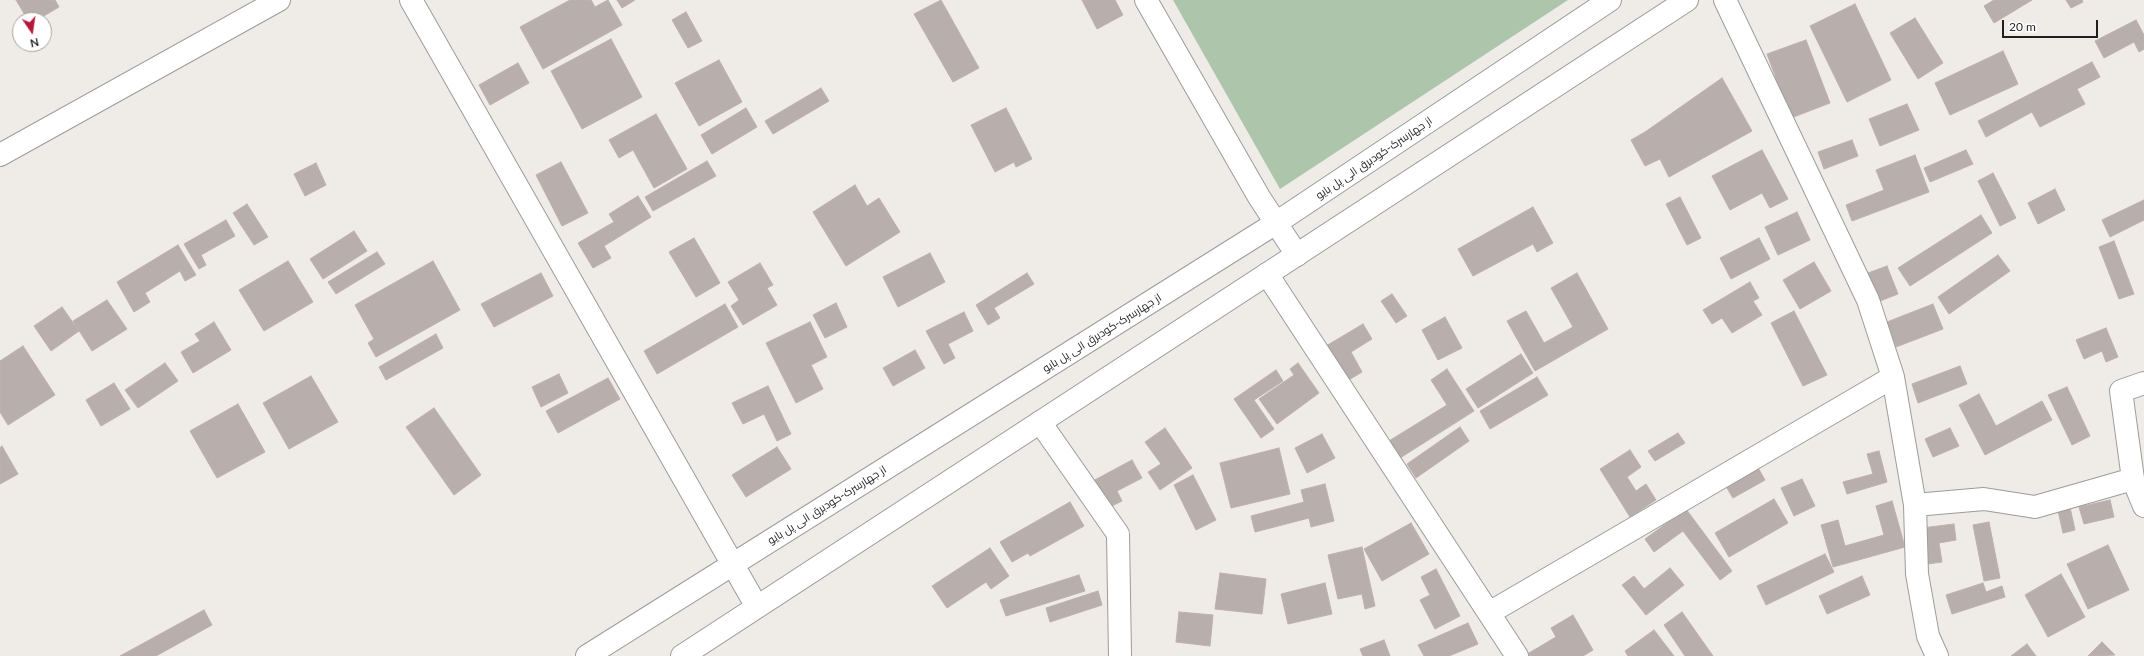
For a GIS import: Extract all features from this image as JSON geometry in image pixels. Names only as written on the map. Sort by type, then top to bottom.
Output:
[{"type":"street","points":[[0,155],[279,0]]},
{"type":"street","points":[[411,0],[757,607]]},
{"type":"street","points":[[1146,0],[1166,39],[1276,223],[1297,255]]},
{"type":"street","name":"از جهارسرک-کودبرق الی پل بایو","points":[[587,656],[1276,223],[1610,0]]},
{"type":"street","points":[[682,656],[1686,0]]},
{"type":"street","points":[[1724,0],[1868,300],[1893,377],[1915,505],[1918,574],[1928,636],[1937,656]]},
{"type":"street","points":[[1267,274],[1518,656]]},
{"type":"street","points":[[1489,613],[1893,377]]},
{"type":"street","points":[[2144,383],[2121,391],[2134,479],[2144,506]]},
{"type":"street","points":[[1040,422],[1118,534],[1120,656]]},
{"type":"street","points":[[1915,505],[1984,498],[2035,507],[2134,479]]},
{"type":"green space","points":[[1173,0],[1568,0],[1280,189]]},
{"type":"building","points":[[16,0],[55,0],[59,7],[51,12],[23,12]]},
{"type":"building","points":[[570,0],[591,0],[595,7],[608,0],[622,25],[543,69],[520,27]]},
{"type":"building","points":[[617,0],[635,0],[622,8]]},
{"type":"building","points":[[941,0],[979,68],[953,82],[914,14]]},
{"type":"building","points":[[1082,0],[1115,0],[1123,15],[1097,29]]},
{"type":"building","points":[[1994,0],[2032,0],[1994,23],[1984,6]]},
{"type":"building","points":[[2066,0],[2082,0],[2083,2],[2071,8]]},
{"type":"building","points":[[1855,4],[1891,80],[1847,102],[1810,26]]},
{"type":"building","points":[[686,12],[702,41],[688,48],[672,20]]},
{"type":"building","points":[[1915,18],[1943,63],[1918,79],[1890,33]]},
{"type":"building","points":[[2136,20],[2144,35],[2144,49],[2139,52],[2134,42],[2104,58],[2095,41]]},
{"type":"building","points":[[611,39],[642,97],[582,129],[551,71]]},
{"type":"building","points":[[1806,40],[1830,103],[1791,118],[1767,54]]},
{"type":"building","points":[[2003,51],[2018,84],[1950,115],[1935,83]]},
{"type":"building","points":[[719,60],[742,102],[699,126],[675,83]]},
{"type":"building","points":[[2092,62],[2100,77],[2077,89],[2085,104],[2040,127],[2032,112],[1986,137],[1978,121]]},
{"type":"building","points":[[518,63],[529,83],[490,105],[479,85]]},
{"type":"building","points":[[1722,78],[1752,131],[1669,177],[1660,159],[1645,166],[1631,140],[1645,132]]},
{"type":"building","points":[[821,88],[829,101],[773,134],[765,121]]},
{"type":"building","points":[[1907,104],[1919,130],[1880,146],[1869,119]]},
{"type":"building","points":[[746,108],[757,127],[712,154],[701,135]]},
{"type":"building","points":[[1006,108],[1032,159],[1016,167],[1014,162],[995,172],[971,125]]},
{"type":"building","points":[[656,114],[687,169],[654,188],[633,150],[619,158],[609,140]]},
{"type":"building","points":[[1852,140],[1858,156],[1824,169],[1818,152]]},
{"type":"building","points":[[1762,150],[1788,199],[1770,208],[1762,193],[1730,210],[1712,176]]},
{"type":"building","points":[[1966,150],[1973,164],[1930,182],[1924,168]]},
{"type":"building","points":[[1915,155],[1929,192],[1852,221],[1846,205],[1884,190],[1876,170]]},
{"type":"building","points":[[707,161],[716,176],[653,211],[645,197]]},
{"type":"building","points":[[561,162],[588,213],[562,226],[536,175]]},
{"type":"building","points":[[316,163],[326,185],[305,196],[294,174]]},
{"type":"building","points":[[1993,173],[2016,218],[2000,226],[1978,181]]},
{"type":"building","points":[[855,185],[867,206],[879,198],[900,232],[846,266],[813,212]]},
{"type":"building","points":[[2055,189],[2065,210],[2038,224],[2028,203]]},
{"type":"building","points":[[638,196],[651,217],[604,246],[611,258],[593,268],[578,243],[614,222],[609,214]]},
{"type":"building","points":[[1680,197],[1701,238],[1687,245],[1666,204]]},
{"type":"building","points":[[2144,200],[2144,220],[2110,237],[2102,220]]},
{"type":"building","points":[[247,204],[268,237],[254,245],[233,213]]},
{"type":"building","points":[[1533,207],[1553,243],[1537,252],[1533,244],[1473,276],[1458,249]]},
{"type":"building","points":[[1797,212],[1810,240],[1778,255],[1765,227]]},
{"type":"building","points":[[1981,215],[1992,233],[1910,286],[1898,268]]},
{"type":"building","points":[[226,220],[235,236],[201,255],[206,265],[199,269],[184,244]]},
{"type":"building","points":[[354,231],[367,251],[323,279],[310,259]]},
{"type":"building","points":[[694,238],[720,283],[696,297],[669,252]]},
{"type":"building","points":[[1759,238],[1770,259],[1731,279],[1720,258]]},
{"type":"building","points":[[2114,241],[2134,294],[2119,299],[2099,247]]},
{"type":"building","points":[[178,245],[196,275],[185,281],[180,271],[145,293],[150,302],[134,312],[117,282]]},
{"type":"building","points":[[377,252],[385,264],[336,294],[328,282]]},
{"type":"building","points":[[930,253],[945,282],[898,307],[883,277]]},
{"type":"building","points":[[1998,255],[2010,271],[1949,314],[1938,297]]},
{"type":"building","points":[[288,261],[313,302],[264,331],[239,290]]},
{"type":"building","points":[[433,261],[460,310],[376,357],[368,343],[374,339],[355,305]]},
{"type":"building","points":[[1814,262],[1831,291],[1800,309],[1783,280]]},
{"type":"building","points":[[760,263],[773,285],[767,288],[777,305],[743,325],[731,306],[739,300],[728,282]]},
{"type":"building","points":[[1887,266],[1898,294],[1880,301],[1868,273]]},
{"type":"building","points":[[541,273],[553,296],[494,327],[481,304]]},
{"type":"building","points":[[1027,273],[1034,284],[994,308],[1000,318],[988,325],[976,305]]},
{"type":"building","points":[[1577,273],[1608,329],[1535,371],[1507,321],[1526,311],[1544,343],[1573,327],[1551,288]]},
{"type":"building","points":[[1750,282],[1759,298],[1753,301],[1762,315],[1732,333],[1722,318],[1712,324],[1703,310]]},
{"type":"building","points":[[1392,294],[1407,316],[1396,323],[1381,301]]},
{"type":"building","points":[[107,300],[127,329],[92,351],[73,321]]},
{"type":"building","points":[[836,303],[847,327],[825,338],[813,315]]},
{"type":"building","points":[[725,304],[738,327],[657,374],[644,351]]},
{"type":"building","points":[[1933,304],[1943,329],[1896,347],[1887,322]]},
{"type":"building","points":[[62,307],[79,331],[51,351],[34,326]]},
{"type":"building","points":[[1794,311],[1827,375],[1803,386],[1771,323]]},
{"type":"building","points":[[964,312],[973,331],[948,344],[955,358],[944,364],[926,331]]},
{"type":"building","points":[[1445,317],[1462,348],[1438,360],[1422,330]]},
{"type":"building","points":[[214,322],[231,350],[193,373],[181,352],[200,341],[195,334]]},
{"type":"building","points":[[810,322],[827,357],[811,365],[823,389],[796,403],[766,343]]},
{"type":"building","points":[[1363,324],[1372,339],[1351,352],[1362,372],[1347,381],[1326,346]]},
{"type":"building","points":[[2106,328],[2118,357],[2106,362],[2102,351],[2084,359],[2076,340]]},
{"type":"building","points":[[436,334],[443,348],[386,380],[379,367]]},
{"type":"building","points":[[23,346],[55,395],[8,425],[0,412],[0,361]]},
{"type":"building","points":[[915,350],[925,368],[893,386],[883,368]]},
{"type":"building","points":[[1521,354],[1533,373],[1478,408],[1466,389]]},
{"type":"building","points":[[165,363],[178,381],[138,408],[125,390]]},
{"type":"building","points":[[1298,363],[1319,393],[1277,424],[1259,399],[1294,375],[1290,369]]},
{"type":"building","points":[[1960,366],[1967,384],[1918,403],[1912,384]]},
{"type":"building","points":[[1447,369],[1474,411],[1400,458],[1389,441],[1447,405],[1431,380]]},
{"type":"building","points":[[1276,370],[1283,381],[1254,400],[1274,429],[1261,438],[1234,399]]},
{"type":"building","points":[[559,374],[568,393],[541,407],[532,387]]},
{"type":"building","points":[[311,376],[338,422],[289,449],[263,403]]},
{"type":"building","points":[[1537,377],[1548,395],[1490,429],[1480,411]]},
{"type":"building","points":[[608,378],[620,399],[558,433],[546,411]]},
{"type":"building","points":[[114,383],[130,409],[101,426],[86,400]]},
{"type":"building","points":[[768,386],[791,434],[777,441],[764,414],[743,424],[732,403]]},
{"type":"building","points":[[2067,387],[2090,436],[2072,445],[2048,395]]},
{"type":"building","points":[[1979,394],[1996,426],[2042,401],[2052,420],[1985,455],[1959,405]]},
{"type":"building","points":[[238,404],[265,452],[217,478],[190,431]]},
{"type":"building","points":[[434,408],[481,475],[454,495],[406,427]]},
{"type":"building","points":[[1460,427],[1469,441],[1416,478],[1407,464]]},
{"type":"building","points":[[1165,428],[1192,468],[1160,490],[1148,472],[1161,464],[1145,442]]},
{"type":"building","points":[[1950,428],[1959,446],[1933,457],[1925,439]]},
{"type":"building","points":[[1678,433],[1685,443],[1655,461],[1648,451]]},
{"type":"building","points":[[1322,434],[1335,458],[1307,473],[1295,448]]},
{"type":"building","points":[[2,446],[18,474],[0,484],[0,448]]},
{"type":"building","points":[[777,447],[791,469],[746,497],[732,475]]},
{"type":"building","points":[[1279,448],[1290,494],[1231,508],[1220,463]]},
{"type":"building","points":[[1630,450],[1641,467],[1627,477],[1636,491],[1646,484],[1656,500],[1630,517],[1600,469]]},
{"type":"building","points":[[1879,451],[1887,482],[1847,494],[1843,482],[1873,474],[1867,454]]},
{"type":"building","points":[[1132,460],[1142,478],[1117,491],[1122,501],[1106,509],[1091,482]]},
{"type":"building","points":[[1757,466],[1765,480],[1733,498],[1725,485]]},
{"type":"building","points":[[1193,475],[1216,520],[1196,530],[1174,485]]},
{"type":"building","points":[[1802,479],[1815,506],[1794,516],[1781,488]]},
{"type":"building","points":[[1325,484],[1334,521],[1311,527],[1309,518],[1255,532],[1251,516],[1304,502],[1301,490]]},
{"type":"building","points":[[1774,499],[1788,523],[1729,557],[1715,533]]},
{"type":"building","points":[[2110,500],[2114,517],[2084,524],[2079,507]]},
{"type":"building","points":[[1892,501],[1905,547],[1833,567],[1821,525],[1838,520],[1845,546],[1884,535],[1876,506]]},
{"type":"building","points":[[1070,502],[1084,526],[1030,556],[1028,553],[1012,562],[1000,542]]},
{"type":"building","points":[[2069,503],[2075,530],[2063,533],[2057,506]]},
{"type":"building","points":[[1686,509],[1732,571],[1720,580],[1683,531],[1654,552],[1645,539]]},
{"type":"building","points":[[1989,522],[2000,578],[1984,581],[1973,525]]},
{"type":"building","points":[[1411,523],[1429,554],[1382,581],[1364,549]]},
{"type":"building","points":[[1954,524],[1956,540],[1939,543],[1942,562],[1927,564],[1922,528]]},
{"type":"building","points":[[2108,545],[2129,590],[2088,609],[2067,564]]},
{"type":"building","points":[[1362,547],[1375,606],[1365,609],[1362,594],[1338,599],[1328,555]]},
{"type":"building","points":[[990,548],[1009,576],[991,589],[986,582],[947,608],[932,586]]},
{"type":"building","points":[[1825,554],[1834,572],[1766,605],[1757,586]]},
{"type":"building","points":[[1670,568],[1684,585],[1646,615],[1622,585],[1634,576],[1644,589]]},
{"type":"building","points":[[1436,569],[1460,616],[1435,629],[1420,600],[1430,595],[1421,577]]},
{"type":"building","points":[[1220,573],[1266,579],[1262,614],[1215,609]]},
{"type":"building","points":[[2061,574],[2085,617],[2048,637],[2025,595]]},
{"type":"building","points":[[1079,575],[1085,591],[1006,616],[1000,600]]},
{"type":"building","points":[[1862,576],[1870,595],[1827,614],[1819,596]]},
{"type":"building","points":[[1325,583],[1332,614],[1288,624],[1281,594]]},
{"type":"building","points":[[1983,583],[1986,592],[2002,586],[2005,597],[1952,614],[1946,595]]},
{"type":"building","points":[[1098,591],[1102,605],[1050,622],[1046,608]]},
{"type":"building","points":[[204,610],[212,625],[156,656],[120,656]]},
{"type":"building","points":[[1179,612],[1213,615],[1210,646],[1176,642]]},
{"type":"building","points":[[1682,612],[1713,656],[1685,656],[1664,625]]},
{"type":"building","points":[[1573,615],[1593,650],[1583,656],[1530,656],[1529,653],[1556,637],[1551,628]]},
{"type":"building","points":[[1468,623],[1478,644],[1449,656],[1424,656],[1418,645]]},
{"type":"building","points":[[1654,630],[1674,656],[1628,656],[1625,651]]},
{"type":"building","points":[[1384,640],[1390,656],[1363,656],[1360,649]]},
{"type":"building","points":[[2102,642],[2115,655],[2088,656]]},
{"type":"building","points":[[2027,644],[2036,656],[2011,656]]}]
